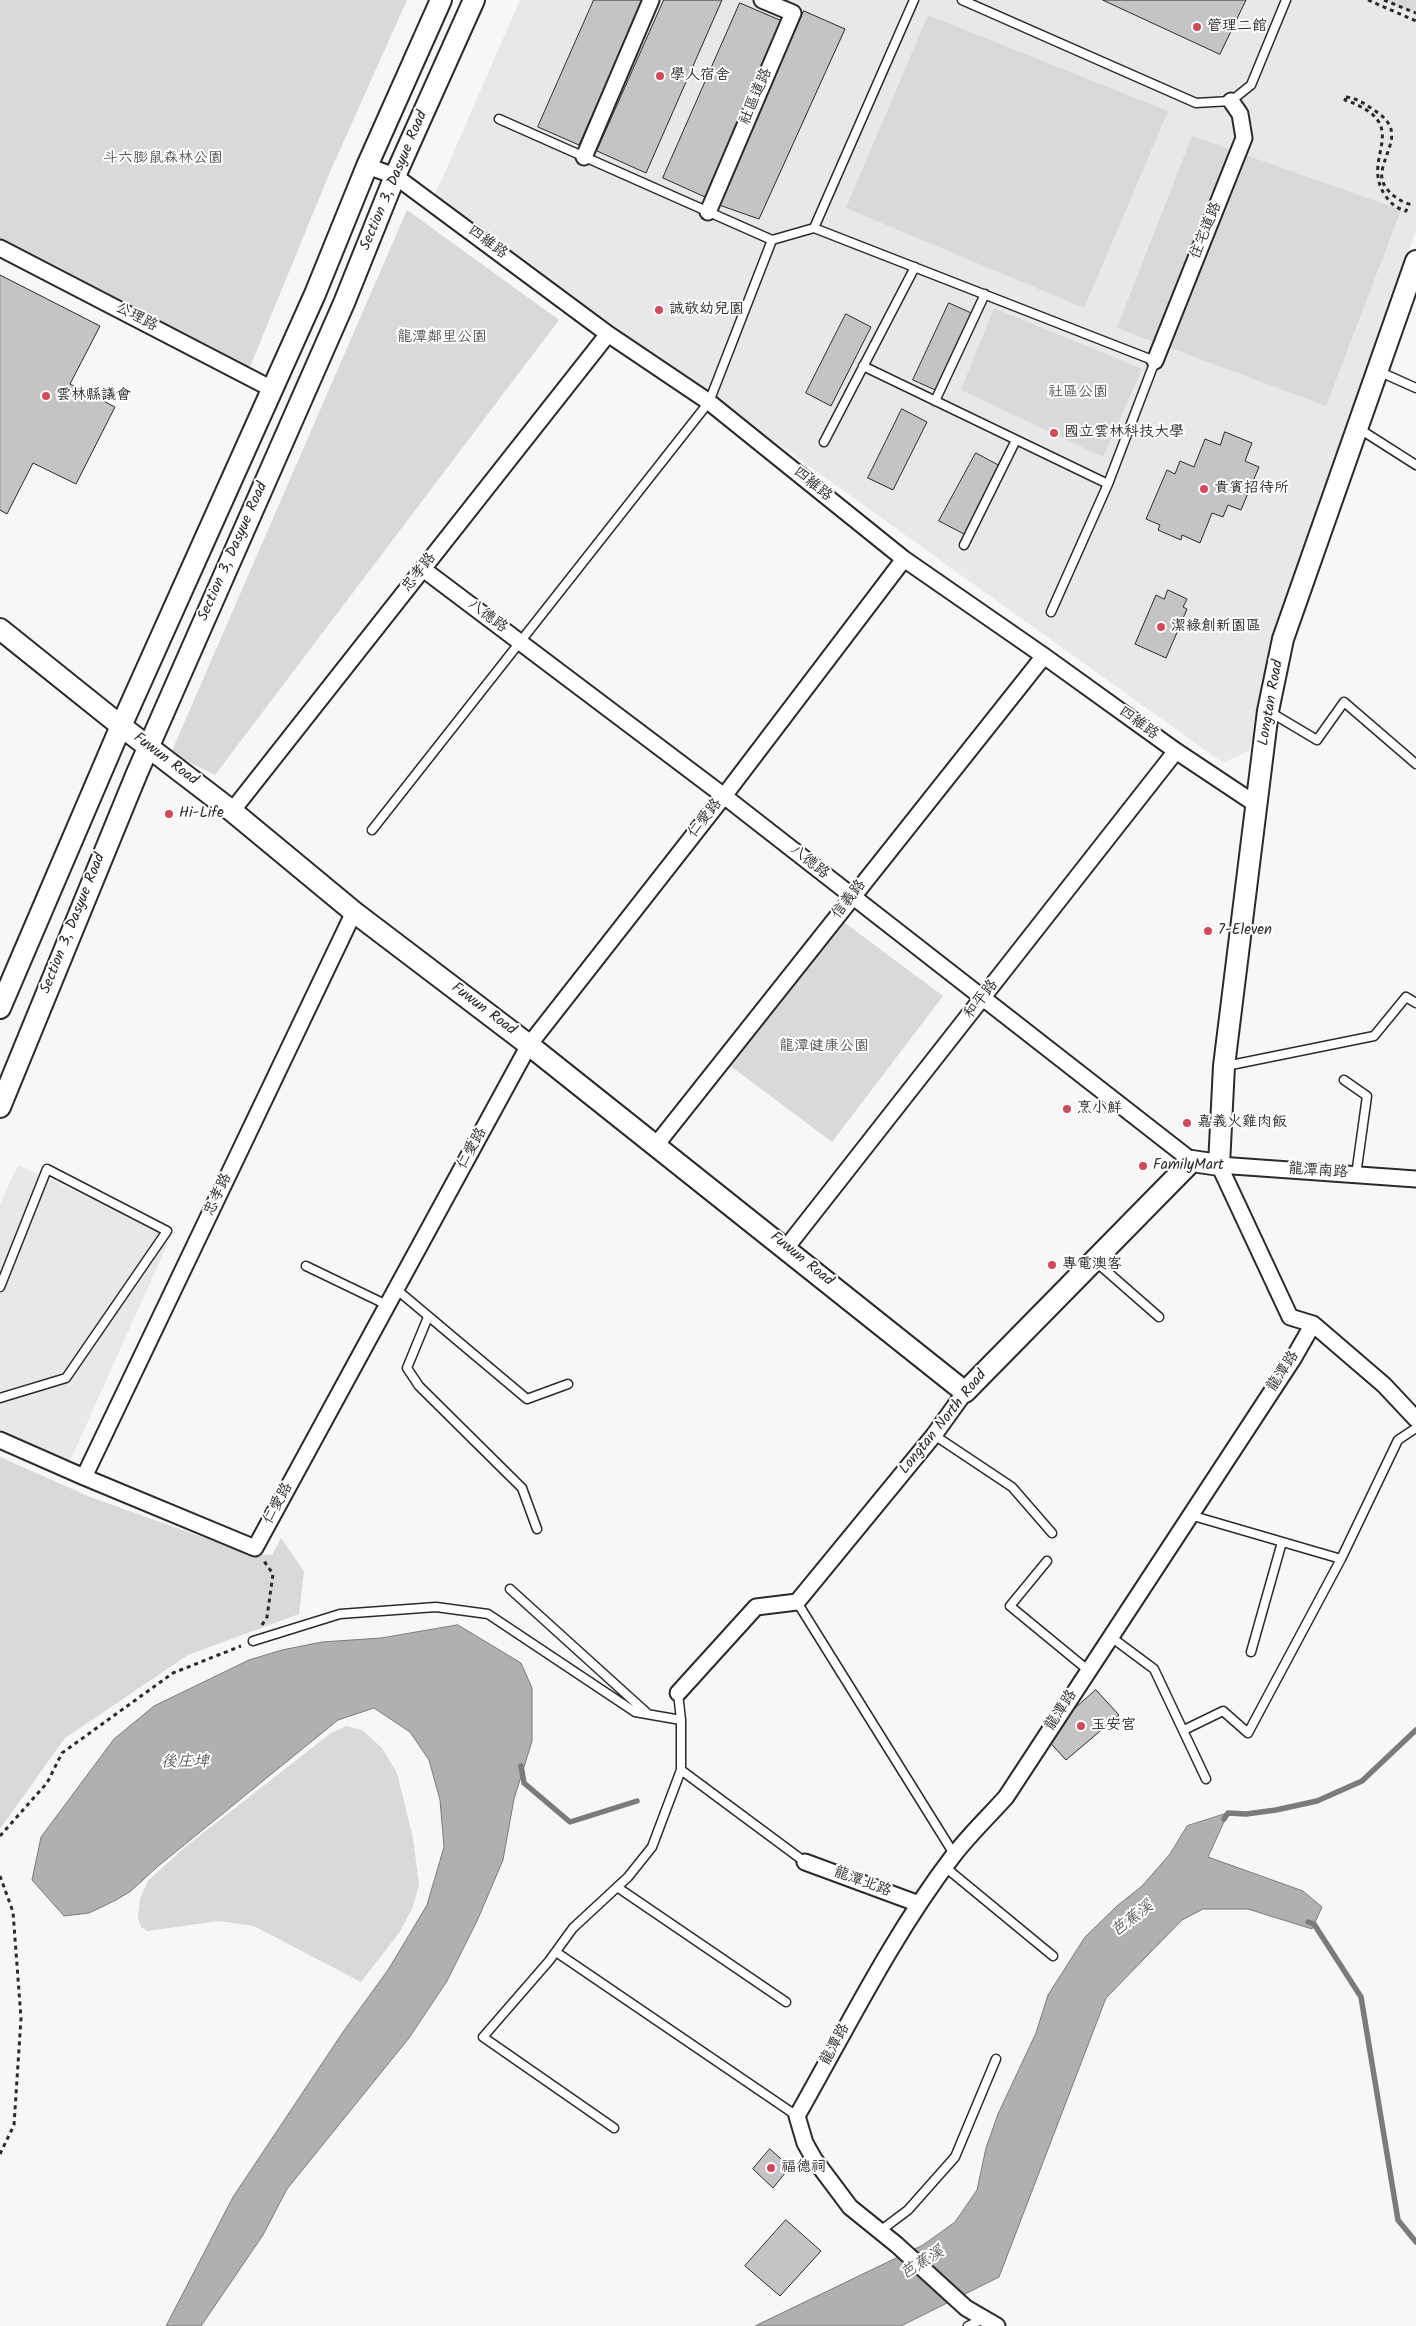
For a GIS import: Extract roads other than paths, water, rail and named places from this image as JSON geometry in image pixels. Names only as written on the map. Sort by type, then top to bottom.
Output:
[{"type":"street","name":"Section 3, Dasyue Road","points":[[0,1008],[121,726],[315,294],[367,166],[440,0]]},
{"type":"street","name":"Section 3, Dasyue Road","points":[[0,1107],[97,866],[344,303],[395,176],[474,0]]},
{"type":"street","points":[[584,157],[651,0]]},
{"type":"street","name":"社區道路","points":[[708,212],[793,13],[762,0]]},
{"type":"street","name":"住宅道路","points":[[1156,361],[1244,138],[1240,114],[1230,101]]},
{"type":"street","name":"四維路","points":[[367,166],[395,176],[608,334],[709,402],[904,559],[1176,751],[1257,805]]},
{"type":"street","name":"公理路","points":[[0,248],[272,389]]},
{"type":"street","name":"Longtan Road","points":[[1219,1165],[1224,1066],[1268,711],[1283,639],[1416,261]]},
{"type":"street","name":"忠孝路","points":[[232,811],[608,334]]},
{"type":"street","name":"仁愛路","points":[[84,1477],[255,1548],[530,1045],[724,796],[904,559]]},
{"type":"street","name":"八德路","points":[[423,569],[724,796],[852,898],[1192,1161]]},
{"type":"street","name":"Fuwun Road","points":[[0,629],[121,726],[232,811],[354,912],[530,1045],[965,1392]]},
{"type":"street","name":"信義路","points":[[656,1145],[1044,656]]},
{"type":"street","name":"和平路","points":[[786,1248],[1176,751]]},
{"type":"street","name":"忠孝路","points":[[84,1477],[354,912]]},
{"type":"street","points":[[1192,1161],[1219,1165],[1290,1317],[1313,1324],[1384,1385],[1416,1419]]},
{"type":"street","name":"Longtan North Road","points":[[797,1602],[934,1435],[965,1392],[1192,1161]]},
{"type":"street","name":"龍潭南路","points":[[1219,1165],[1416,1179]]},
{"type":"street","name":"龍潭路","points":[[797,2116],[848,2022],[919,1904],[954,1854],[1006,1797],[1293,1359],[1313,1324]]},
{"type":"street","points":[[0,1440],[84,1477]]},
{"type":"street","points":[[678,1693],[756,1607],[797,1602]]},
{"type":"street","name":"龍潭北路","points":[[805,1862],[919,1904]]},
{"type":"street","points":[[797,2116],[805,2143],[814,2159],[850,2207],[897,2245],[966,2308],[992,2322]]},
{"type":"lane","points":[[814,228],[914,0]]},
{"type":"lane","points":[[962,0],[1196,103],[1230,101],[1251,84],[1286,0]]},
{"type":"lane","points":[[498,119],[772,240],[814,228],[1156,361],[1108,484],[1051,612]]},
{"type":"lane","points":[[372,830],[709,402],[772,240]]},
{"type":"lane","points":[[824,442],[915,267]]},
{"type":"lane","points":[[935,401],[985,294]]},
{"type":"lane","points":[[863,366],[1108,484]]},
{"type":"lane","points":[[1378,371],[1416,388]]},
{"type":"lane","points":[[1358,428],[1416,465]]},
{"type":"lane","points":[[964,545],[1016,440]]},
{"type":"lane","points":[[1268,711],[1316,740],[1344,702],[1416,764]]},
{"type":"lane","points":[[1224,1066],[1374,1036],[1406,997],[1416,1003]]},
{"type":"lane","points":[[1344,1080],[1367,1096],[1356,1175]]},
{"type":"lane","points":[[0,1287],[47,1169],[167,1231],[66,1378],[0,1398]]},
{"type":"lane","points":[[1094,1261],[1159,1317]]},
{"type":"lane","points":[[306,1266],[387,1305]]},
{"type":"lane","points":[[396,1290],[527,1399],[568,1384]]},
{"type":"lane","points":[[428,1317],[406,1368],[419,1386],[522,1488],[537,1529]]},
{"type":"lane","points":[[1184,1730],[1223,1710],[1248,1733],[1341,1559],[1398,1440],[1416,1428]]},
{"type":"lane","points":[[934,1435],[1012,1487],[1052,1533]]},
{"type":"lane","points":[[1190,1515],[1341,1559]]},
{"type":"lane","points":[[1251,1652],[1282,1542]]},
{"type":"lane","points":[[1047,1561],[1010,1606],[1088,1671]]},
{"type":"lane","points":[[510,1589],[648,1714]]},
{"type":"lane","points":[[797,1602],[954,1854]]},
{"type":"lane","points":[[253,1641],[340,1614],[436,1607],[488,1614],[635,1712],[681,1720]]},
{"type":"lane","points":[[1110,1637],[1154,1669],[1206,1779]]},
{"type":"lane","points":[[614,2128],[483,2037],[556,1952],[573,1928],[617,1887],[652,1847],[681,1770],[681,1720],[678,1693]]},
{"type":"lane","points":[[681,1770],[805,1862]]},
{"type":"lane","points":[[945,1867],[1053,1956]]},
{"type":"lane","points":[[617,1887],[786,2002]]},
{"type":"lane","points":[[556,1952],[797,2116]]},
{"type":"lane","points":[[880,2231],[908,2210],[955,2157],[996,2060]]},
{"type":"lane","points":[[968,2326],[992,2322]]},
{"type":"water","name":"後庄埤","points":[[458,1625],[521,1663],[532,1688],[532,1741],[514,1799],[503,1860],[477,1921],[447,1981],[409,2038],[287,2189],[263,2235],[201,2326],[166,2326],[233,2197],[343,2032],[388,1970],[427,1905],[444,1847],[440,1800],[429,1760],[410,1732],[374,1708],[338,1720],[157,1867],[131,1891],[89,1913],[64,1916],[32,1880],[41,1837],[114,1739],[154,1706],[249,1660],[282,1650],[322,1642],[381,1638]]},
{"type":"water","points":[[1228,1813],[1208,1857],[1303,1891],[1322,1907],[1312,1929],[1248,1909],[1203,1909],[1182,1920],[1106,1998],[999,2277],[901,2326],[755,2326],[923,2245],[955,2222],[977,2190],[986,2148],[998,2114],[1036,2033],[1048,1995],[1085,1937],[1117,1906],[1142,1886],[1170,1854],[1187,1826]]},
{"type":"waterway","points":[[1224,1819],[1228,1813],[1246,1814],[1276,1810],[1317,1801],[1362,1781],[1416,1730]]},
{"type":"waterway","points":[[521,1766],[524,1783],[570,1822],[637,1801]]},
{"type":"waterway","name":"芭蕉溪","points":[[1308,1922],[1314,1924],[1361,1997],[1398,2220],[1416,2242]]},
{"type":"place","name":"管理二館","points":[[1197,27]]},
{"type":"place","name":"學人宿舍","points":[[660,76]]},
{"type":"place","name":"誠敬幼兒園","points":[[659,310]]},
{"type":"place","name":"雲林縣議會","points":[[46,396]]},
{"type":"place","name":"國立雲林科技大學","points":[[1054,433]]},
{"type":"place","name":"貴賓招待所","points":[[1204,489]]},
{"type":"place","name":"潔綠創新園區","points":[[1161,627]]},
{"type":"place","name":"Hi-Life","points":[[169,814]]},
{"type":"place","name":"7-Eleven","points":[[1208,931]]},
{"type":"place","name":"烹小鮮","points":[[1067,1109]]},
{"type":"place","name":"嘉義火雞肉飯","points":[[1187,1123]]},
{"type":"place","name":"FamilyMart","points":[[1143,1166]]},
{"type":"place","name":"專電澳客","points":[[1052,1265]]},
{"type":"place","name":"玉安宮","points":[[1081,1726]]},
{"type":"place","name":"福德祠","points":[[771,2168]]},
{"type":"park label","name":"斗六膨鼠森林公園","points":[[163,159]]},
{"type":"park label","name":"龍潭鄰里公園","points":[[442,338]]},
{"type":"park label","name":"社區公園","points":[[1078,393]]},
{"type":"park label","name":"龍潭健康公園","points":[[824,1047]]}]
